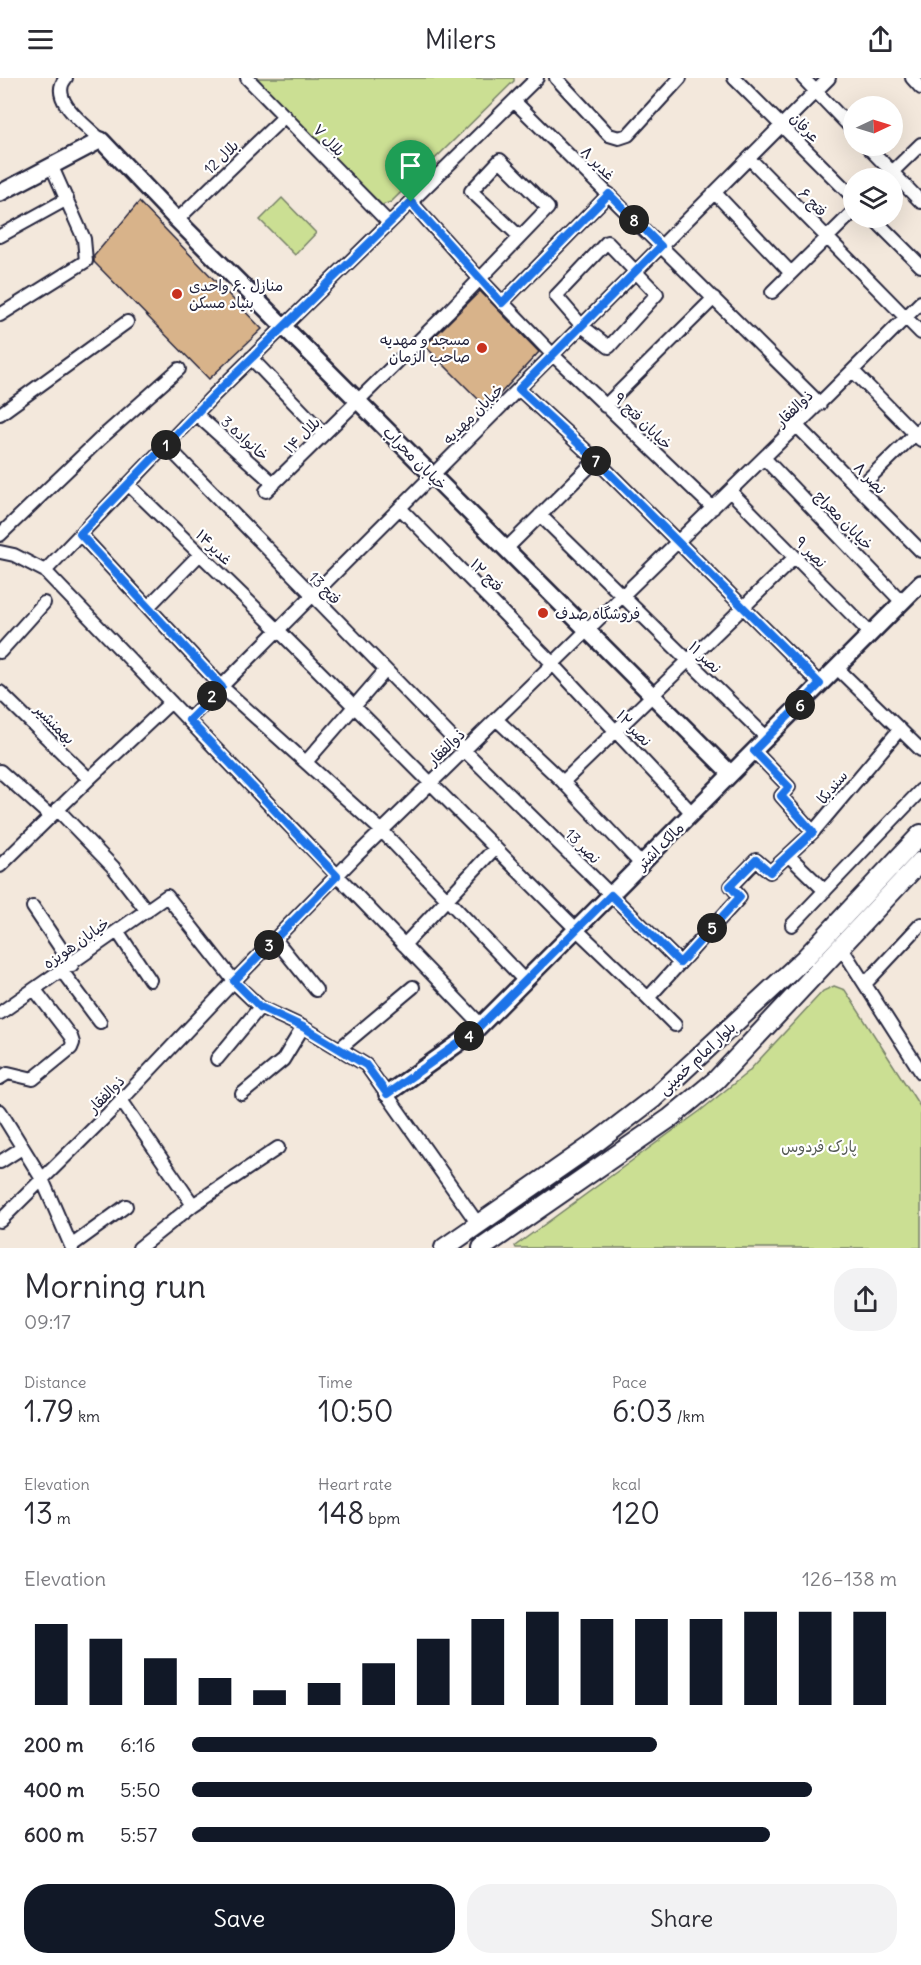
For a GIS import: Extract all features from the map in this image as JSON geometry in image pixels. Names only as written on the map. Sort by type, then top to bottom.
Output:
[{"type":"main road","name":"بلوار امام خمینی","points":[[444,1248],[598,1141],[654,1098],[805,958],[921,834]]},
{"type":"main road","name":"بلوار امام خمینی","points":[[490,1246],[670,1118],[716,1080],[921,861]]},
{"type":"main road","points":[[718,1037],[723,1051],[737,1059]]},
{"type":"main road","points":[[693,1060],[708,1066],[716,1080]]},
{"type":"street","points":[[0,193],[101,140],[63,103],[60,93],[66,78]]},
{"type":"street","name":"بلال ۷","points":[[248,78],[389,223]]},
{"type":"street","points":[[45,571],[251,358],[537,78]]},
{"type":"street","points":[[556,78],[609,135],[620,138],[628,135],[673,80]]},
{"type":"street","name":"عرفان","points":[[734,78],[843,187]]},
{"type":"street","points":[[803,78],[843,119]]},
{"type":"street","name":"خیابان مهدیه","points":[[189,720],[829,78]]},
{"type":"street","points":[[912,78],[921,88]]},
{"type":"street","name":"غدیر ۸","points":[[514,101],[820,404]]},
{"type":"street","name":"بلال 12","points":[[177,220],[285,116]]},
{"type":"street","name":"خیابان محراب","points":[[101,140],[177,220],[731,774]]},
{"type":"street","points":[[896,168],[921,144]]},
{"type":"street","points":[[875,156],[884,168]]},
{"type":"street","name":"فتح ۶","points":[[749,158],[921,333]]},
{"type":"street","name":"بلال ۱۴","points":[[270,488],[448,312],[548,208],[500,160],[471,190],[520,237]]},
{"type":"street","points":[[0,315],[86,261],[84,239],[52,167]]},
{"type":"street","points":[[903,187],[921,202]]},
{"type":"street","points":[[715,193],[791,273]]},
{"type":"street","points":[[502,303],[609,194]]},
{"type":"street","points":[[0,236],[67,199]]},
{"type":"street","name":"خیابان فتح ۹","points":[[411,202],[478,279],[605,406],[712,508]]},
{"type":"street","points":[[772,292],[843,222]]},
{"type":"street","points":[[883,228],[921,266]]},
{"type":"street","points":[[607,242],[636,272],[657,294],[609,347],[582,326],[556,296],[607,242]]},
{"type":"street","points":[[605,406],[714,298]]},
{"type":"street","name":"ذوالفقار","points":[[0,1221],[382,831],[820,404],[921,302]]},
{"type":"street","points":[[0,414],[127,322]]},
{"type":"street","points":[[251,358],[324,434]]},
{"type":"street","points":[[0,535],[100,439],[179,369]]},
{"type":"street","points":[[853,371],[919,434],[859,488]]},
{"type":"street","points":[[519,389],[596,460],[820,684]]},
{"type":"street","name":"خانواده 3","points":[[196,414],[270,488]]},
{"type":"street","name":"نصر ۸","points":[[797,426],[921,551]]},
{"type":"street","name":"فتح 13","points":[[166,446],[464,750]]},
{"type":"street","name":"خیابان معراج","points":[[764,458],[902,602]]},
{"type":"street","points":[[506,549],[596,460]]},
{"type":"street","name":"غدیر۱۴","points":[[128,484],[279,630],[576,929]]},
{"type":"street","name":"نصر ۹","points":[[730,491],[871,634]]},
{"type":"street","name":"فتح ۱۲","points":[[400,508],[553,664]]},
{"type":"street","name":"نصر ۱۱","points":[[540,515],[767,738]]},
{"type":"street","points":[[80,534],[222,687],[382,831],[525,981]]},
{"type":"street","points":[[0,552],[14,555],[45,571],[481,1025]]},
{"type":"street","points":[[148,607],[200,554]]},
{"type":"street","points":[[563,782],[795,557]]},
{"type":"street","name":"مالک اشتر","points":[[387,1094],[473,1033],[921,583]]},
{"type":"street","points":[[0,652],[44,603]]},
{"type":"street","name":"نصر ۱۲","points":[[553,664],[692,813]]},
{"type":"street","points":[[837,668],[921,750]]},
{"type":"street","points":[[306,762],[385,671]]},
{"type":"street","name":"بهمنشیر","points":[[0,692],[89,779]]},
{"type":"street","points":[[0,866],[171,702]]},
{"type":"street","points":[[496,719],[563,782],[641,864]]},
{"type":"street","name":"سندیکا","points":[[648,998],[740,897],[730,886],[756,860],[770,872],[813,832],[900,729]]},
{"type":"street","name":"نصر 13","points":[[464,750],[680,963]]},
{"type":"street","points":[[754,751],[789,787],[781,796],[813,832]]},
{"type":"street","points":[[0,771],[54,813],[113,867],[147,911]]},
{"type":"street","points":[[792,925],[921,790]]},
{"type":"street","points":[[404,945],[495,848]]},
{"type":"street","points":[[788,855],[825,891]]},
{"type":"street","name":"خیابان هویزه","points":[[0,1013],[167,896],[234,981]]},
{"type":"street","points":[[33,907],[100,1022]]},
{"type":"street","points":[[865,984],[921,924]]},
{"type":"street","points":[[576,929],[675,1025]]},
{"type":"street","points":[[118,932],[150,980]]},
{"type":"street","points":[[275,939],[316,990]]},
{"type":"street","points":[[842,947],[921,1072]]},
{"type":"street","points":[[234,981],[260,1007],[303,1027],[366,1065],[478,1224]]},
{"type":"street","points":[[339,1049],[413,987]]},
{"type":"street","points":[[0,1078],[8,1073],[33,1079],[71,1048],[73,1043],[71,1037],[35,990]]},
{"type":"street","points":[[217,1059],[260,1007]]},
{"type":"street","points":[[242,1094],[283,1060],[303,1027]]},
{"type":"street","points":[[121,1100],[193,1205]]},
{"type":"street","points":[[0,1111],[42,1179],[71,1247],[126,1206]]},
{"type":"street","points":[[0,1162],[22,1148]]},
{"type":"street","points":[[138,1248],[193,1205],[278,1148]]},
{"type":"green space","points":[[253,78],[514,78],[514,81],[391,202],[382,205]]},
{"type":"green space","points":[[282,198],[316,233],[295,255],[260,220]]},
{"type":"green space","name":"پارک فردوس","points":[[834,986],[845,990],[921,1108],[921,1248],[516,1248],[515,1246],[700,1111],[748,1072],[823,991]]},
{"type":"building","name":"منازل ۶۰ واحدی بنیاد مسکن","points":[[139,202],[262,329],[209,379],[94,262],[94,256]]},
{"type":"building","name":"مسجد و مهدیه صاحب الزمان","points":[[480,291],[539,352],[487,408],[425,346]]},
{"type":"place","name":"منازل ۶۰ واحدی بنیاد مسکن","points":[[177,294]]},
{"type":"place","name":"مسجد و مهدیه صاحب الزمان","points":[[482,348]]},
{"type":"place","name":"فروشگاه صدف","points":[[543,613]]},
{"type":"route","points":[[609,194],[661,246],[519,389],[596,460],[820,684],[754,751],[789,787],[781,796],[813,832],[770,872],[756,860],[730,886],[740,897],[680,963],[611,895],[473,1033],[387,1094],[366,1065],[303,1027],[260,1007],[234,981],[337,876],[189,720],[222,687],[80,534],[214,395],[411,202],[502,303],[609,194]]}]
